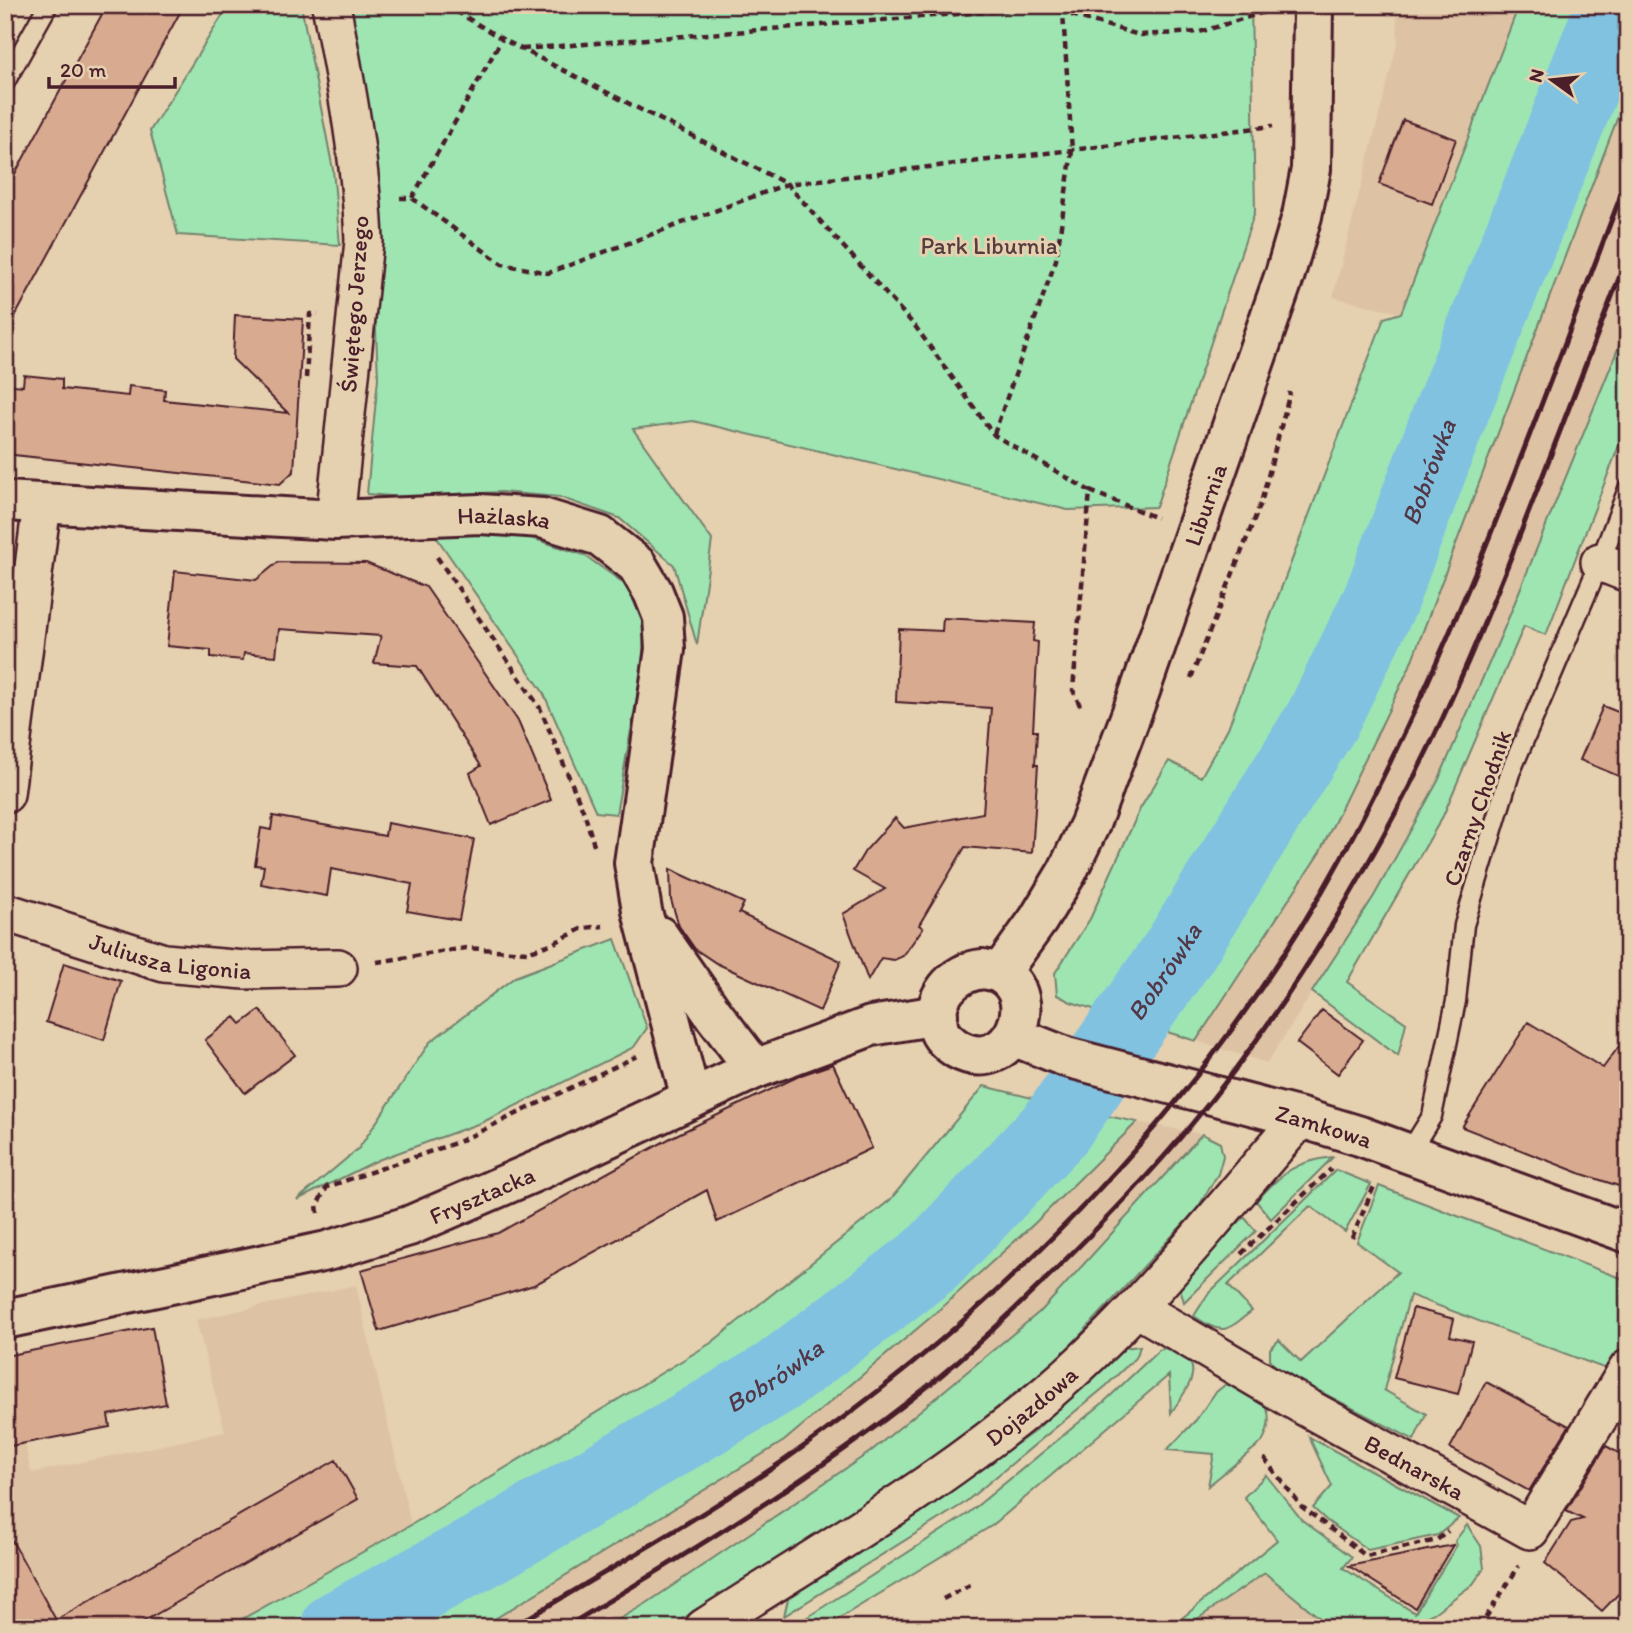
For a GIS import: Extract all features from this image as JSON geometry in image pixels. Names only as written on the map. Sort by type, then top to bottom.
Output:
[{"type":"street","name":"Świętego Jerzego","points":[[331,5],[349,102],[362,198],[363,242],[335,520]]},
{"type":"street","name":"Liburnia","points":[[1000,973],[1038,920],[1067,872],[1090,824],[1140,691],[1286,274],[1302,216],[1311,169],[1313,5]]},
{"type":"street","points":[[5,794],[24,503]]},
{"type":"street","name":"Hażlaska","points":[[24,503],[335,520],[480,514],[542,518],[600,537],[637,565],[653,592],[663,617],[665,649],[634,863],[642,911],[691,1099]]},
{"type":"street","name":"Hażlaska","points":[[642,911],[755,1069]]},
{"type":"street","name":"Juliusza Ligonia","points":[[5,912],[164,963],[245,970],[338,968]]},
{"type":"street","points":[[983,969],[1000,973],[1018,995],[1021,1009],[1013,1036],[992,1054],[975,1056],[963,1052],[939,1031],[940,997],[953,980],[964,973],[983,969]]},
{"type":"street","name":"Frysztacka","points":[[5,1319],[327,1251],[409,1226],[541,1170],[755,1069],[871,1026],[939,1015]]},
{"type":"street","name":"Zamkowa","points":[[1013,1036],[1066,1057],[1301,1118],[1409,1153],[1628,1233]]},
{"type":"street","name":"Dojazdowa","points":[[704,1628],[961,1462],[1069,1374],[1137,1308],[1301,1118]]},
{"type":"street","name":"Bednarska","points":[[1137,1308],[1304,1406],[1530,1530]]},
{"type":"street","points":[[1530,1530],[1628,1368]]},
{"type":"lane","points":[[5,82],[48,5]]},
{"type":"lane","name":"Czarny Chodnik","points":[[1409,1153],[1432,1116],[1456,1002],[1464,925],[1510,773],[1614,567],[1628,489]]},
{"type":"path","points":[[446,5],[502,39],[787,184],[915,326],[994,435],[1090,491],[1162,520]]},
{"type":"path","points":[[522,49],[1045,7],[1139,35],[1200,32],[1273,10]]},
{"type":"path","points":[[994,435],[1056,260],[1072,151],[1063,13]]},
{"type":"path","points":[[412,198],[502,39]]},
{"type":"path","points":[[362,198],[412,198],[502,264],[548,273],[787,184],[1284,125]]},
{"type":"path","points":[[1082,710],[1073,690],[1090,491]]},
{"type":"path","points":[[436,555],[540,708],[585,815]]},
{"type":"path","points":[[338,968],[466,948],[527,952],[554,943],[583,928],[606,925]]},
{"type":"path","points":[[1352,1238],[1377,1178]]},
{"type":"path","points":[[1264,1458],[1301,1506],[1339,1538],[1366,1556],[1437,1540],[1465,1517],[1478,1502]]},
{"type":"path","points":[[1479,1628],[1530,1549],[1530,1530]]},
{"type":"path","points":[[943,1599],[971,1585]]},
{"type":"shaded area","points":[[1396,5],[1519,5],[1400,313],[1333,297],[1398,41]]},
{"type":"shaded area","points":[[1628,90],[1628,324],[1506,624],[1438,781],[1374,896],[1267,1063],[1196,1041],[1320,852],[1409,668]]},
{"type":"shaded area","points":[[1137,1122],[1202,1134],[1043,1309],[870,1452],[647,1603],[604,1628],[480,1628],[784,1441],[931,1317],[1035,1223]]},
{"type":"shaded area","points":[[356,1285],[411,1525],[226,1628],[5,1628],[5,1356],[7,1355],[31,1473],[225,1432],[196,1320]]},
{"type":"shaded area","points":[[1265,1573],[1332,1628],[1184,1628]]},
{"type":"green space","points":[[229,5],[301,5],[333,170],[340,245],[178,235],[150,131]]},
{"type":"green space","name":"Park Liburnia","points":[[344,5],[1251,5],[1255,211],[1156,507],[1068,510],[693,421],[633,429],[712,540],[697,645],[674,565],[619,518],[559,497],[501,492],[402,497],[367,494],[378,378],[368,141]]},
{"type":"green space","points":[[1519,5],[1628,5],[1628,90],[1409,668],[1320,852],[1196,1041],[1071,1002],[1057,995],[1055,973],[1090,919],[1140,809],[1169,761],[1201,777],[1228,728],[1384,318],[1401,313]]},
{"type":"green space","points":[[1628,324],[1628,422],[1546,635],[1524,626],[1443,816],[1347,982],[1406,1023],[1398,1056],[1312,992],[1374,896],[1438,781],[1506,624]]},
{"type":"green space","points":[[510,531],[584,555],[625,584],[645,617],[642,669],[616,814],[596,812],[543,692],[435,535]]},
{"type":"green space","points":[[615,939],[647,1028],[634,1047],[483,1122],[378,1160],[297,1200],[359,1148],[430,1042],[515,977]]},
{"type":"green space","points":[[984,1086],[1052,1103],[930,1240],[600,1464],[411,1578],[322,1628],[226,1628],[411,1525],[711,1343],[890,1200]]},
{"type":"green space","points":[[1088,1112],[1137,1122],[1035,1223],[931,1317],[784,1441],[480,1628],[391,1628],[589,1522],[837,1359],[970,1245]]},
{"type":"green space","points":[[1202,1134],[1220,1143],[1223,1156],[1218,1174],[1197,1209],[1060,1357],[930,1462],[668,1628],[604,1628],[647,1603],[870,1452],[1043,1309]]},
{"type":"green space","points":[[1333,1157],[1271,1219],[1256,1201],[1289,1170],[1307,1162]]},
{"type":"green space","points":[[1336,1170],[1371,1184],[1345,1232],[1310,1206],[1228,1285],[1252,1311],[1224,1329],[1212,1327],[1194,1316],[1208,1294]]},
{"type":"green space","points":[[1379,1186],[1628,1281],[1628,1347],[1614,1372],[1410,1295],[1384,1390],[1426,1414],[1414,1440],[1282,1372],[1270,1361],[1270,1349],[1279,1340],[1301,1362],[1398,1272],[1357,1242]]},
{"type":"green space","points":[[1244,1217],[1256,1231],[1184,1302],[1180,1288],[1187,1276]]},
{"type":"green space","points":[[1140,1346],[1137,1356],[1106,1386],[963,1504],[784,1616],[789,1595],[956,1487],[1035,1431],[1110,1358],[1124,1348]]},
{"type":"green space","points":[[1166,1348],[1186,1358],[1192,1371],[1184,1394],[1171,1413],[1169,1375],[993,1525],[823,1628],[792,1627],[966,1515],[1104,1402],[1159,1350]]},
{"type":"green space","points":[[1226,1384],[1238,1386],[1257,1395],[1267,1410],[1269,1419],[1262,1442],[1208,1486],[1214,1454],[1167,1450],[1196,1420],[1215,1393]]},
{"type":"green space","points":[[1309,1437],[1459,1518],[1438,1535],[1368,1550],[1313,1508],[1332,1486]]},
{"type":"green space","points":[[1266,1475],[1302,1520],[1352,1557],[1343,1568],[1415,1613],[1457,1545],[1455,1541],[1467,1525],[1481,1546],[1484,1568],[1473,1584],[1434,1613],[1402,1628],[1332,1628],[1265,1573],[1184,1628],[1170,1628],[1277,1540],[1244,1497]]},
{"type":"building","points":[[107,5],[184,5],[5,335],[5,192]]},
{"type":"building","points":[[1403,120],[1456,139],[1432,204],[1379,184]]},
{"type":"building","points":[[235,315],[303,319],[294,471],[280,484],[5,454],[5,384],[23,386],[24,375],[62,379],[62,389],[128,396],[129,386],[165,390],[164,400],[288,413],[233,359]]},
{"type":"building","points":[[278,562],[366,563],[426,587],[518,721],[551,800],[491,825],[470,773],[481,766],[417,666],[374,663],[381,636],[279,629],[276,656],[244,653],[243,660],[211,657],[211,650],[167,646],[175,571],[256,580]]},
{"type":"building","points":[[943,618],[1035,623],[1033,641],[1038,642],[1033,731],[1037,731],[1035,765],[1038,765],[1032,853],[965,847],[919,925],[923,928],[903,956],[894,960],[881,958],[868,980],[843,914],[885,889],[853,871],[865,851],[895,818],[904,828],[983,813],[991,708],[896,702],[899,629],[942,631]]},
{"type":"building","points":[[1603,706],[1628,716],[1628,780],[1580,760]]},
{"type":"building","points":[[273,816],[385,836],[387,823],[474,839],[459,920],[407,911],[412,884],[331,869],[327,896],[261,884],[264,866],[255,865],[261,828],[271,830]]},
{"type":"building","points":[[670,869],[744,903],[739,913],[841,961],[820,1011],[716,963],[695,949],[679,926],[671,900]]},
{"type":"building","points":[[64,963],[121,981],[104,1040],[46,1022]]},
{"type":"building","points":[[260,1010],[295,1055],[245,1093],[205,1040],[235,1017],[241,1024]]},
{"type":"building","points":[[1322,1010],[1363,1040],[1338,1074],[1297,1043]]},
{"type":"building","points":[[1528,1022],[1603,1068],[1628,1034],[1628,1189],[1462,1127]]},
{"type":"building","points":[[833,1064],[872,1148],[717,1222],[707,1190],[534,1285],[379,1331],[361,1270],[498,1233],[676,1135],[801,1075]]},
{"type":"building","points":[[1413,1308],[1454,1319],[1450,1336],[1472,1341],[1458,1394],[1394,1378]]},
{"type":"building","points":[[152,1327],[166,1404],[108,1415],[110,1427],[5,1447],[5,1356]]},
{"type":"building","points":[[1486,1382],[1569,1426],[1529,1491],[1450,1448]]},
{"type":"building","points":[[1606,1446],[1628,1458],[1628,1584],[1602,1611],[1545,1563],[1571,1522],[1583,1519],[1566,1511]]},
{"type":"building","points":[[336,1460],[358,1499],[132,1628],[5,1628],[5,1528],[56,1620]]},
{"type":"building","points":[[1453,1545],[1415,1608],[1349,1566]]},
{"type":"waterway","name":"Bobrówka","points":[[338,1628],[491,1546],[777,1377],[932,1259],[1055,1129],[1178,953],[1322,720],[1380,601],[1448,420],[1614,5]]},
{"type":"railway","points":[[511,1628],[752,1482],[868,1399],[948,1333],[1025,1264],[1098,1190],[1167,1113],[1230,1031],[1289,946],[1341,858],[1384,776],[1460,608],[1628,177]]},
{"type":"railway","points":[[564,1628],[702,1544],[837,1455],[940,1376],[1007,1316],[1108,1217],[1159,1163],[1220,1089],[1276,1013],[1327,933],[1416,773],[1485,622],[1628,255]]}]
